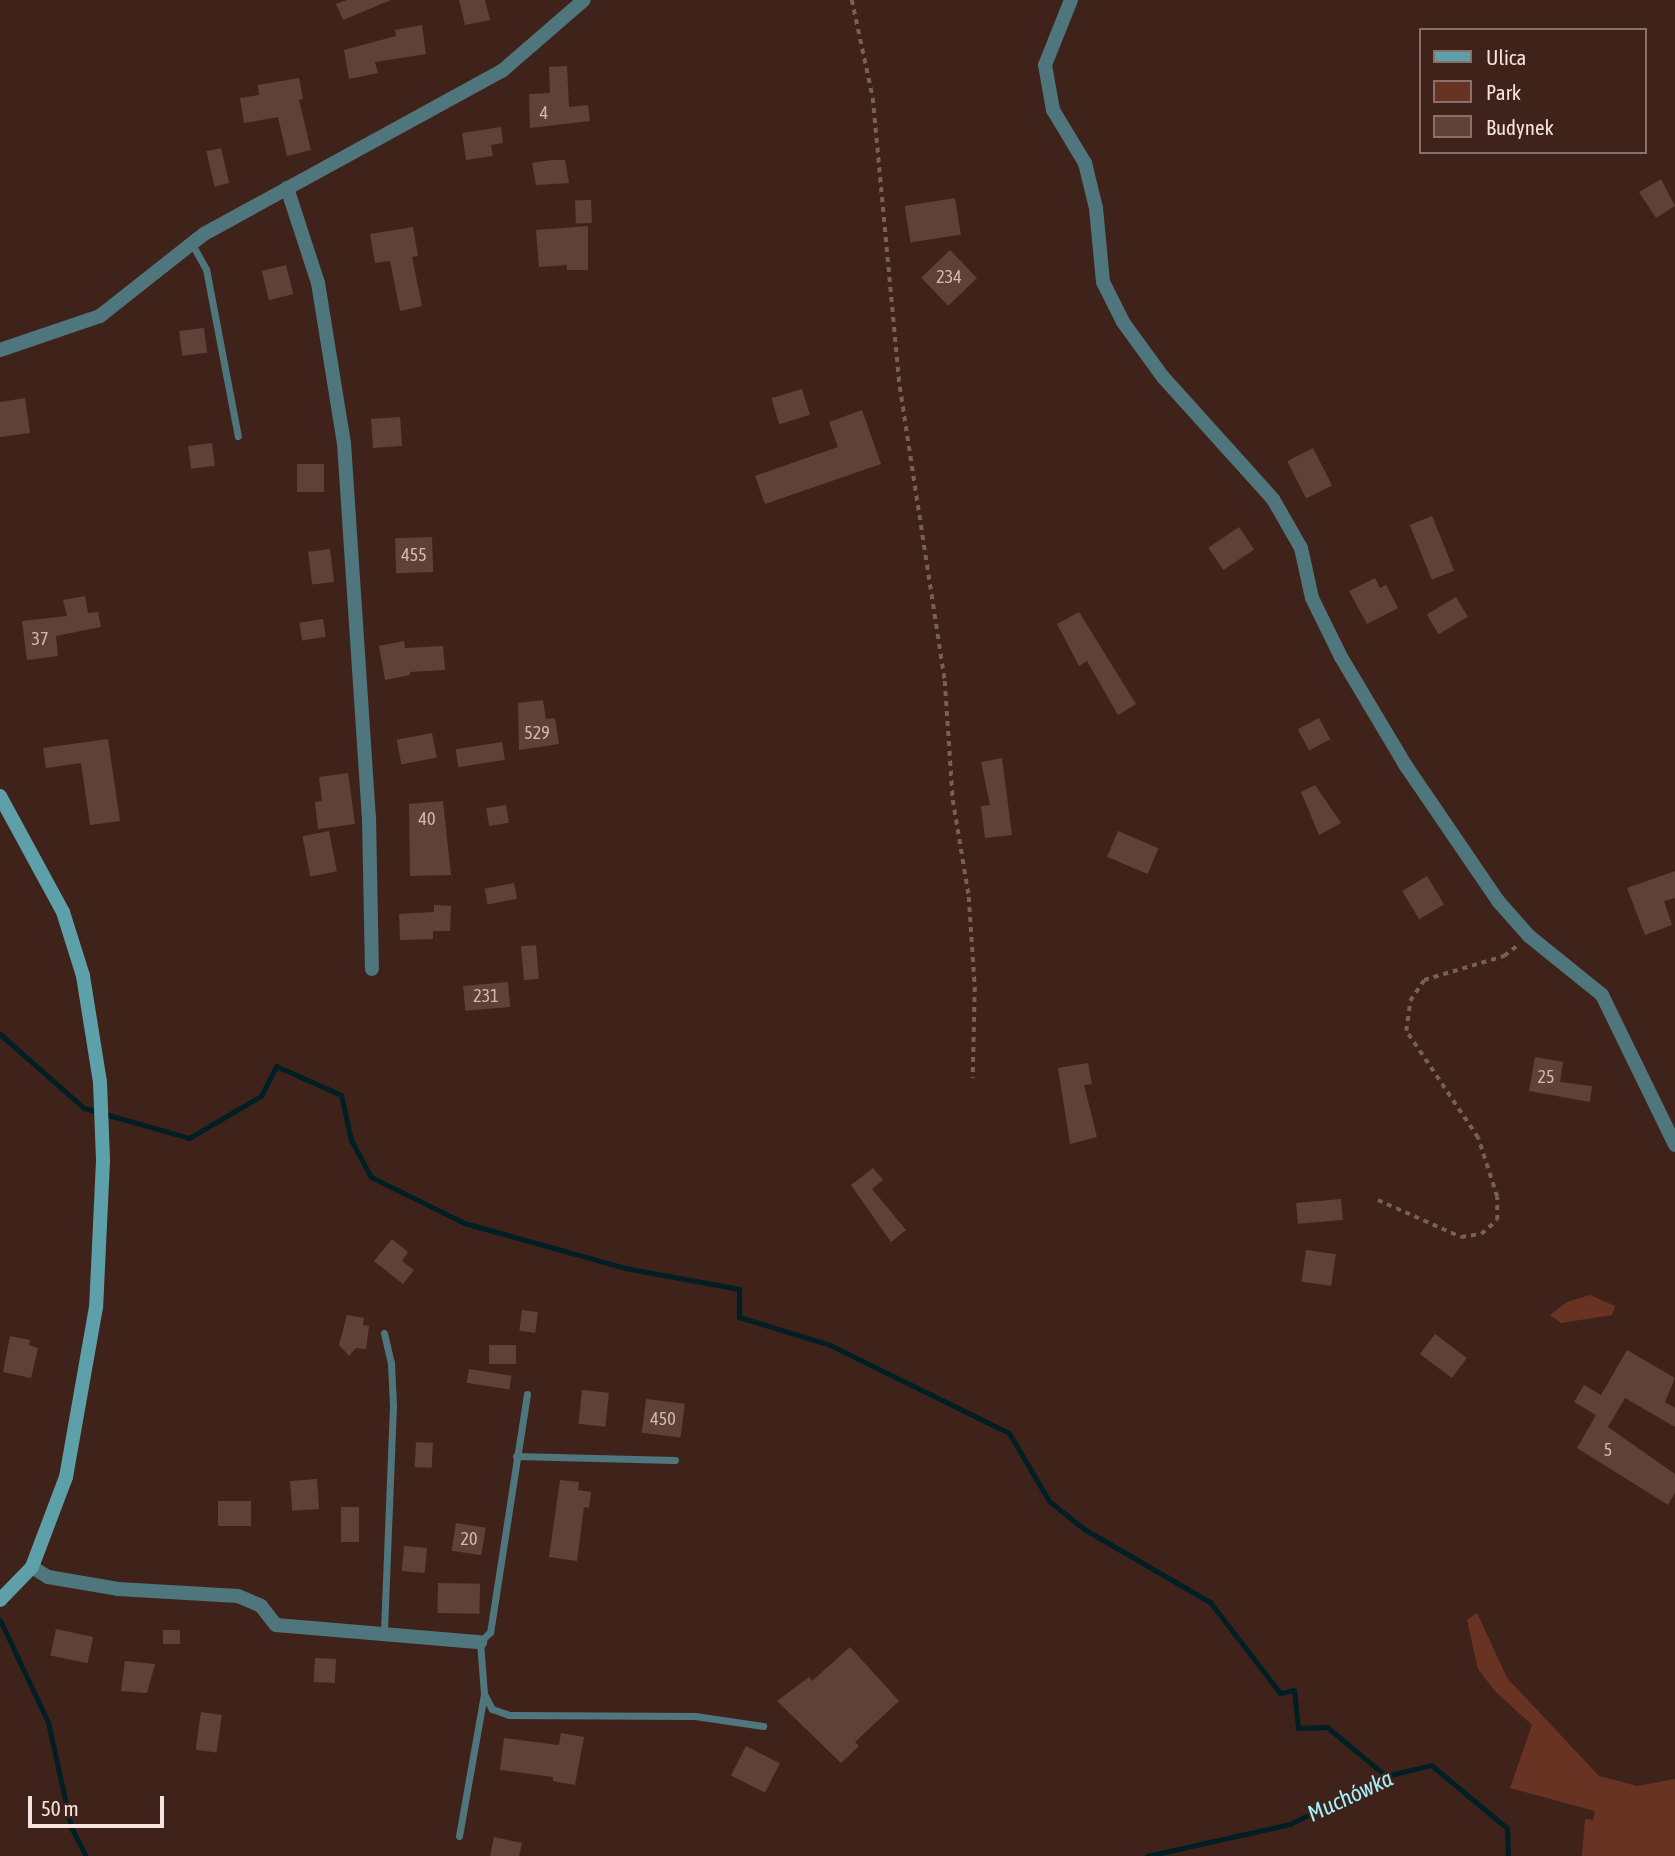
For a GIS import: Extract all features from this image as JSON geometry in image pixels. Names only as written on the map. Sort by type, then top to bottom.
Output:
[{"type":"main road","points":[[0,796],[63,912],[83,976],[101,1101],[103,1213],[96,1307],[81,1411],[58,1502],[32,1567],[0,1600]]},
{"type":"street","points":[[0,350],[100,316],[191,243],[502,71],[584,0]]},
{"type":"street","points":[[1071,0],[1045,65],[1053,110],[1085,163],[1096,208],[1103,282],[1123,321],[1163,377],[1273,499],[1301,548],[1312,598],[1341,657],[1447,827],[1498,901],[1529,936],[1602,995],[1675,1145]]},
{"type":"street","points":[[287,188],[318,283],[344,443],[369,817],[372,968]]},
{"type":"street","points":[[32,1567],[48,1577],[118,1589],[238,1596],[261,1606],[276,1625],[480,1642]]},
{"type":"lane","points":[[191,243],[206,269],[238,436]]},
{"type":"lane","points":[[384,1333],[393,1406],[384,1632]]},
{"type":"lane","points":[[459,1836],[484,1694],[480,1642],[490,1632],[527,1394]]},
{"type":"lane","points":[[516,1457],[675,1460]]},
{"type":"lane","points":[[484,1694],[492,1709],[509,1715],[695,1716],[763,1726]]},
{"type":"path","points":[[852,0],[873,98],[900,387],[945,681],[953,800],[969,897],[975,987],[973,1078]]},
{"type":"path","points":[[1378,1200],[1461,1237],[1481,1234],[1497,1220],[1497,1197],[1478,1138],[1406,1031],[1410,1001],[1424,980],[1504,956],[1529,936]]},
{"type":"green space","points":[[1590,1295],[1615,1306],[1612,1315],[1561,1323],[1550,1315],[1567,1302]]},
{"type":"green space","points":[[1477,1613],[1507,1678],[1599,1776],[1637,1786],[1675,1779],[1675,1856],[1582,1856],[1585,1819],[1593,1820],[1595,1811],[1510,1788],[1532,1725],[1495,1691],[1478,1669],[1467,1620]]},
{"type":"building","points":[[347,0],[391,0],[343,20],[336,4]]},
{"type":"building","points":[[459,0],[485,0],[490,20],[465,25]]},
{"type":"building","points":[[422,25],[426,54],[375,62],[378,73],[349,79],[344,50],[396,36],[395,30]]},
{"type":"building","points":[[567,66],[569,107],[588,105],[590,121],[530,128],[529,94],[550,93],[549,67]]},
{"type":"building","points":[[299,78],[303,99],[299,100],[311,150],[287,156],[278,117],[244,123],[240,98],[259,95],[258,85]]},
{"type":"building","points":[[501,127],[503,143],[491,145],[493,156],[466,160],[462,133]]},
{"type":"building","points":[[221,148],[229,183],[214,186],[206,151]]},
{"type":"building","points":[[565,160],[569,183],[536,185],[532,163]]},
{"type":"building","points":[[1661,179],[1675,206],[1656,218],[1639,192]]},
{"type":"building","points":[[955,198],[961,235],[910,243],[905,206]]},
{"type":"building","points":[[591,200],[592,223],[576,224],[575,201]]},
{"type":"building","points":[[588,226],[588,270],[567,270],[567,265],[539,267],[536,230]]},
{"type":"building","points":[[413,227],[418,256],[412,257],[422,306],[400,311],[390,261],[375,263],[370,234]]},
{"type":"building","points":[[950,250],[977,278],[948,306],[921,278]]},
{"type":"building","points":[[286,265],[293,294],[269,300],[262,271]]},
{"type":"building","points":[[204,328],[207,353],[182,356],[179,331]]},
{"type":"building","points":[[802,389],[810,415],[779,424],[771,398]]},
{"type":"building","points":[[25,398],[30,433],[0,437],[0,402]]},
{"type":"building","points":[[862,410],[881,464],[765,504],[755,476],[838,447],[829,422]]},
{"type":"building","points":[[400,417],[402,446],[373,448],[371,419]]},
{"type":"building","points":[[212,443],[215,466],[191,469],[188,446]]},
{"type":"building","points":[[1313,448],[1332,485],[1306,499],[1287,461]]},
{"type":"building","points":[[297,464],[324,464],[324,492],[297,492]]},
{"type":"building","points":[[1432,516],[1454,571],[1432,580],[1410,525]]},
{"type":"building","points":[[1239,527],[1254,549],[1223,570],[1208,548]]},
{"type":"building","points":[[432,537],[433,572],[396,573],[395,538]]},
{"type":"building","points":[[330,549],[334,582],[312,584],[308,552]]},
{"type":"building","points":[[1375,578],[1380,588],[1386,585],[1398,608],[1367,624],[1349,591]]},
{"type":"building","points":[[85,596],[88,613],[98,612],[101,627],[56,636],[58,656],[27,660],[22,621],[67,616],[63,600]]},
{"type":"building","points":[[1456,597],[1468,617],[1439,634],[1427,615]]},
{"type":"building","points":[[1079,612],[1136,704],[1118,715],[1087,661],[1079,666],[1057,624]]},
{"type":"building","points":[[323,619],[326,637],[302,641],[299,623]]},
{"type":"building","points":[[404,641],[405,648],[443,646],[445,670],[410,672],[410,675],[385,680],[379,646]]},
{"type":"building","points":[[543,700],[546,719],[555,718],[559,744],[519,750],[518,703]]},
{"type":"building","points":[[1319,718],[1330,739],[1309,750],[1298,729]]},
{"type":"building","points":[[432,733],[437,758],[401,764],[397,740]]},
{"type":"building","points":[[108,739],[120,821],[90,825],[81,763],[46,768],[43,748]]},
{"type":"building","points":[[502,742],[505,760],[458,767],[456,749]]},
{"type":"building","points":[[1002,758],[1012,835],[985,838],[981,806],[990,805],[981,762]]},
{"type":"building","points":[[348,773],[355,824],[318,829],[315,802],[322,801],[319,777]]},
{"type":"building","points":[[1315,785],[1341,823],[1319,835],[1301,792]]},
{"type":"building","points":[[443,801],[451,875],[410,876],[409,804]]},
{"type":"building","points":[[506,805],[509,823],[489,826],[486,808]]},
{"type":"building","points":[[329,831],[337,871],[310,876],[302,836]]},
{"type":"building","points":[[1118,831],[1159,848],[1148,874],[1107,857]]},
{"type":"building","points":[[1675,871],[1675,898],[1664,901],[1672,925],[1645,935],[1627,888]]},
{"type":"building","points":[[1427,876],[1444,904],[1419,919],[1402,891]]},
{"type":"building","points":[[514,883],[517,899],[488,904],[485,889]]},
{"type":"building","points":[[434,905],[451,906],[450,931],[433,931],[433,939],[400,940],[399,914],[434,912]]},
{"type":"building","points":[[536,945],[539,979],[524,980],[521,946]]},
{"type":"building","points":[[508,982],[510,1007],[465,1011],[463,986]]},
{"type":"building","points":[[1535,1057],[1563,1062],[1560,1082],[1592,1086],[1590,1102],[1529,1091]]},
{"type":"building","points":[[1088,1063],[1092,1084],[1084,1085],[1097,1137],[1070,1144],[1058,1068]]},
{"type":"building","points":[[873,1168],[883,1180],[872,1189],[906,1230],[891,1242],[851,1185]]},
{"type":"building","points":[[1341,1199],[1343,1220],[1298,1224],[1296,1203]]},
{"type":"building","points":[[392,1239],[408,1252],[402,1261],[414,1270],[403,1284],[374,1261]]},
{"type":"building","points":[[1306,1250],[1336,1254],[1331,1286],[1302,1282]]},
{"type":"building","points":[[522,1310],[538,1312],[535,1333],[519,1331]]},
{"type":"building","points":[[347,1315],[364,1318],[363,1325],[369,1326],[366,1349],[356,1348],[349,1356],[339,1345]]},
{"type":"building","points":[[1435,1334],[1467,1358],[1452,1378],[1420,1354]]},
{"type":"building","points":[[10,1336],[30,1340],[29,1345],[38,1348],[31,1378],[3,1372]]},
{"type":"building","points":[[489,1345],[516,1345],[516,1364],[489,1364]]},
{"type":"building","points":[[1627,1350],[1675,1378],[1665,1402],[1675,1408],[1675,1427],[1625,1398],[1608,1427],[1675,1474],[1675,1493],[1668,1505],[1577,1448],[1596,1415],[1574,1402],[1584,1385],[1601,1395]]},
{"type":"building","points":[[469,1369],[511,1376],[509,1390],[467,1383]]},
{"type":"building","points":[[582,1390],[609,1393],[605,1427],[578,1424]]},
{"type":"building","points":[[646,1399],[685,1404],[681,1437],[642,1433]]},
{"type":"building","points":[[416,1442],[433,1443],[432,1468],[415,1467]]},
{"type":"building","points":[[317,1479],[319,1509],[292,1511],[290,1481]]},
{"type":"building","points":[[560,1480],[579,1482],[578,1490],[591,1492],[589,1508],[584,1507],[577,1561],[549,1557]]},
{"type":"building","points":[[218,1501],[251,1501],[251,1526],[218,1526]]},
{"type":"building","points":[[341,1507],[359,1507],[359,1542],[341,1542]]},
{"type":"building","points":[[456,1523],[486,1528],[481,1555],[452,1551]]},
{"type":"building","points":[[404,1546],[427,1548],[425,1573],[402,1571]]},
{"type":"building","points":[[438,1583],[480,1584],[479,1614],[437,1613]]},
{"type":"building","points":[[56,1629],[93,1637],[88,1663],[50,1655]]},
{"type":"building","points":[[163,1630],[180,1630],[180,1644],[163,1644]]},
{"type":"building","points":[[850,1647],[899,1701],[855,1742],[859,1746],[841,1763],[777,1701],[809,1677],[812,1681]]},
{"type":"building","points":[[315,1658],[336,1659],[335,1683],[314,1682]]},
{"type":"building","points":[[125,1661],[155,1664],[147,1693],[121,1691]]},
{"type":"building","points":[[201,1712],[222,1715],[217,1753],[196,1750]]},
{"type":"building","points":[[561,1733],[584,1737],[575,1785],[553,1781],[553,1777],[500,1770],[504,1738],[559,1745]]},
{"type":"building","points":[[746,1746],[780,1763],[765,1793],[731,1775]]},
{"type":"building","points":[[494,1837],[522,1843],[519,1856],[490,1856]]},
{"type":"waterway","points":[[0,1034],[84,1108],[189,1138],[261,1096],[276,1066],[341,1095],[351,1140],[371,1177],[464,1223],[625,1268],[739,1289],[739,1317],[830,1345],[1009,1433],[1049,1501],[1084,1529],[1210,1602],[1280,1693],[1294,1690],[1298,1728],[1327,1727],[1386,1776]]},
{"type":"waterway","name":"Muchówka","points":[[0,1620],[48,1722],[71,1827],[86,1856]]},
{"type":"waterway","name":"Muchówka","points":[[1147,1856],[1290,1824],[1386,1776],[1431,1765],[1507,1828],[1508,1856]]}]
